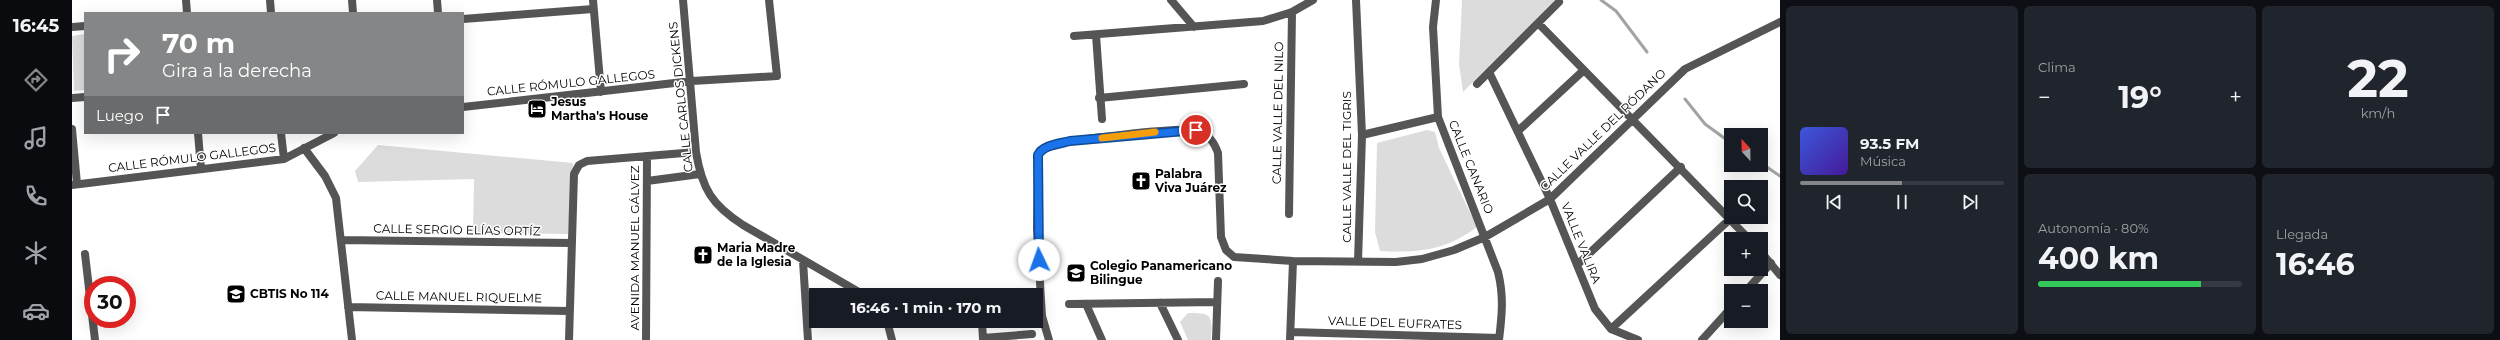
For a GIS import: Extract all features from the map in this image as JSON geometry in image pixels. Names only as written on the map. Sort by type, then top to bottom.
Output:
[{"type":"street","points":[[186,0],[187,12]]},
{"type":"street","points":[[270,0],[271,12]]},
{"type":"street","points":[[352,0],[353,12]]},
{"type":"street","points":[[437,0],[438,12]]},
{"type":"street","points":[[593,0],[601,92]]},
{"type":"street","name":"CALLE CARLOS DICKENS","points":[[683,0],[692,81],[696,152],[700,174],[711,199],[727,214],[803,261],[851,288]]},
{"type":"street","name":"CALLE RÓMULO GALLEGOS","points":[[464,107],[692,81],[776,76],[770,0]]},
{"type":"street","points":[[1171,0],[1194,27]]},
{"type":"street","points":[[1074,36],[1263,21],[1292,12],[1313,0]]},
{"type":"street","name":"CALLE VALLE DEL TIGRIS","points":[[1356,0],[1362,135],[1358,262]]},
{"type":"street","name":"CALLE CANARIO","points":[[1436,0],[1433,27],[1438,117],[1485,237],[1503,291],[1503,310],[1499,339]]},
{"type":"street","points":[[1477,84],[1559,2]]},
{"type":"street","points":[[464,18],[593,10]]},
{"type":"street","name":"CALLE VALLE DEL NILO","points":[[1288,214],[1292,12]]},
{"type":"street","name":"CALLE VALLE DEL RÓDANO","points":[[1049,340],[1042,305],[1037,228],[1038,155],[1050,146],[1070,141],[1196,130],[1206,135],[1214,142],[1218,153],[1223,244],[1234,257],[1293,261],[1358,262],[1422,259],[1454,250],[1485,237],[1550,199],[1666,85],[1692,64],[1780,22]]},
{"type":"street","points":[[1538,23],[1681,167],[1724,213]]},
{"type":"street","points":[[72,27],[84,26]]},
{"type":"street","points":[[1096,34],[1099,98],[1102,119]]},
{"type":"street","points":[[1518,131],[1584,70]]},
{"type":"street","name":"VALLE VALIRA","points":[[1489,72],[1550,199],[1595,309],[1611,329],[1638,340]]},
{"type":"street","points":[[1099,98],[1244,84]]},
{"type":"street","points":[[72,98],[84,97]]},
{"type":"street","points":[[1362,135],[1438,117]]},
{"type":"street","points":[[72,129],[75,185]]},
{"type":"street","points":[[198,134],[202,169]]},
{"type":"street","points":[[282,134],[284,159]]},
{"type":"street","name":"CALLE RÓMULO GALLEGOS","points":[[75,185],[284,159],[332,134]]},
{"type":"street","points":[[304,148],[328,180],[336,198],[342,240],[352,340]]},
{"type":"street","points":[[569,340],[574,174],[579,165],[592,161],[696,152]]},
{"type":"street","name":"AVENIDA MANUEL GÁLVEZ","points":[[646,340],[647,156]]},
{"type":"street","points":[[1577,265],[1681,167]]},
{"type":"street","points":[[647,181],[700,174]]},
{"type":"street","points":[[1611,329],[1725,224]]},
{"type":"street","points":[[1735,224],[1742,232]]},
{"type":"street","name":"CALLE SERGIO ELÍAS ORTÍZ","points":[[342,240],[572,243]]},
{"type":"street","points":[[84,254],[95,340]]},
{"type":"street","points":[[1768,260],[1780,275]]},
{"type":"street","points":[[803,261],[808,340]]},
{"type":"street","points":[[1290,336],[1293,261]]},
{"type":"street","points":[[1752,284],[1771,263]]},
{"type":"street","points":[[1216,340],[1218,281]]},
{"type":"street","points":[[1069,304],[1217,302]]},
{"type":"street","points":[[1160,303],[1178,340]]},
{"type":"street","points":[[1086,304],[1102,340]]},
{"type":"street","name":"CALLE MANUEL RIQUELME","points":[[348,307],[569,312]]},
{"type":"street","points":[[1702,340],[1724,316]]},
{"type":"street","points":[[889,328],[892,340]]},
{"type":"street","points":[[982,328],[983,339],[1032,334]]},
{"type":"street","name":"VALLE DEL EUFRATES","points":[[1290,336],[1499,339]]},
{"type":"shaded area","points":[[1462,0],[1555,0],[1463,92],[1459,64]]},
{"type":"shaded area","points":[[84,34],[84,90],[74,91],[72,36]]},
{"type":"shaded area","points":[[1427,130],[1435,132],[1439,148],[1477,227],[1454,241],[1430,249],[1419,251],[1380,251],[1375,232],[1377,143]]},
{"type":"shaded area","points":[[378,145],[573,163],[568,234],[473,233],[474,179],[358,182],[355,171]]},
{"type":"shaded area","points":[[1188,313],[1203,314],[1210,318],[1211,340],[1188,340],[1180,322]]},
{"type":"waterway","points":[[1601,0],[1616,11],[1647,52]]},
{"type":"waterway","points":[[1685,99],[1705,124],[1724,138]]},
{"type":"waterway","points":[[1768,168],[1780,176]]},
{"type":"slow traffic","points":[[1102,138],[1155,132]]},
{"type":"place","name":"Jesus Martha's House","points":[[537,109]]},
{"type":"place","name":"Palabra Viva Juárez","points":[[1141,181]]},
{"type":"place","name":"Maria Madre de la Iglesia","points":[[703,255]]},
{"type":"place","name":"Colegio Panamericano Bilingue","points":[[1076,273]]},
{"type":"place","name":"CBTIS No 114","points":[[236,294]]},
{"type":"route","points":[[1039,260],[1037,228],[1038,155],[1043,149],[1070,141],[1196,130]]}]
